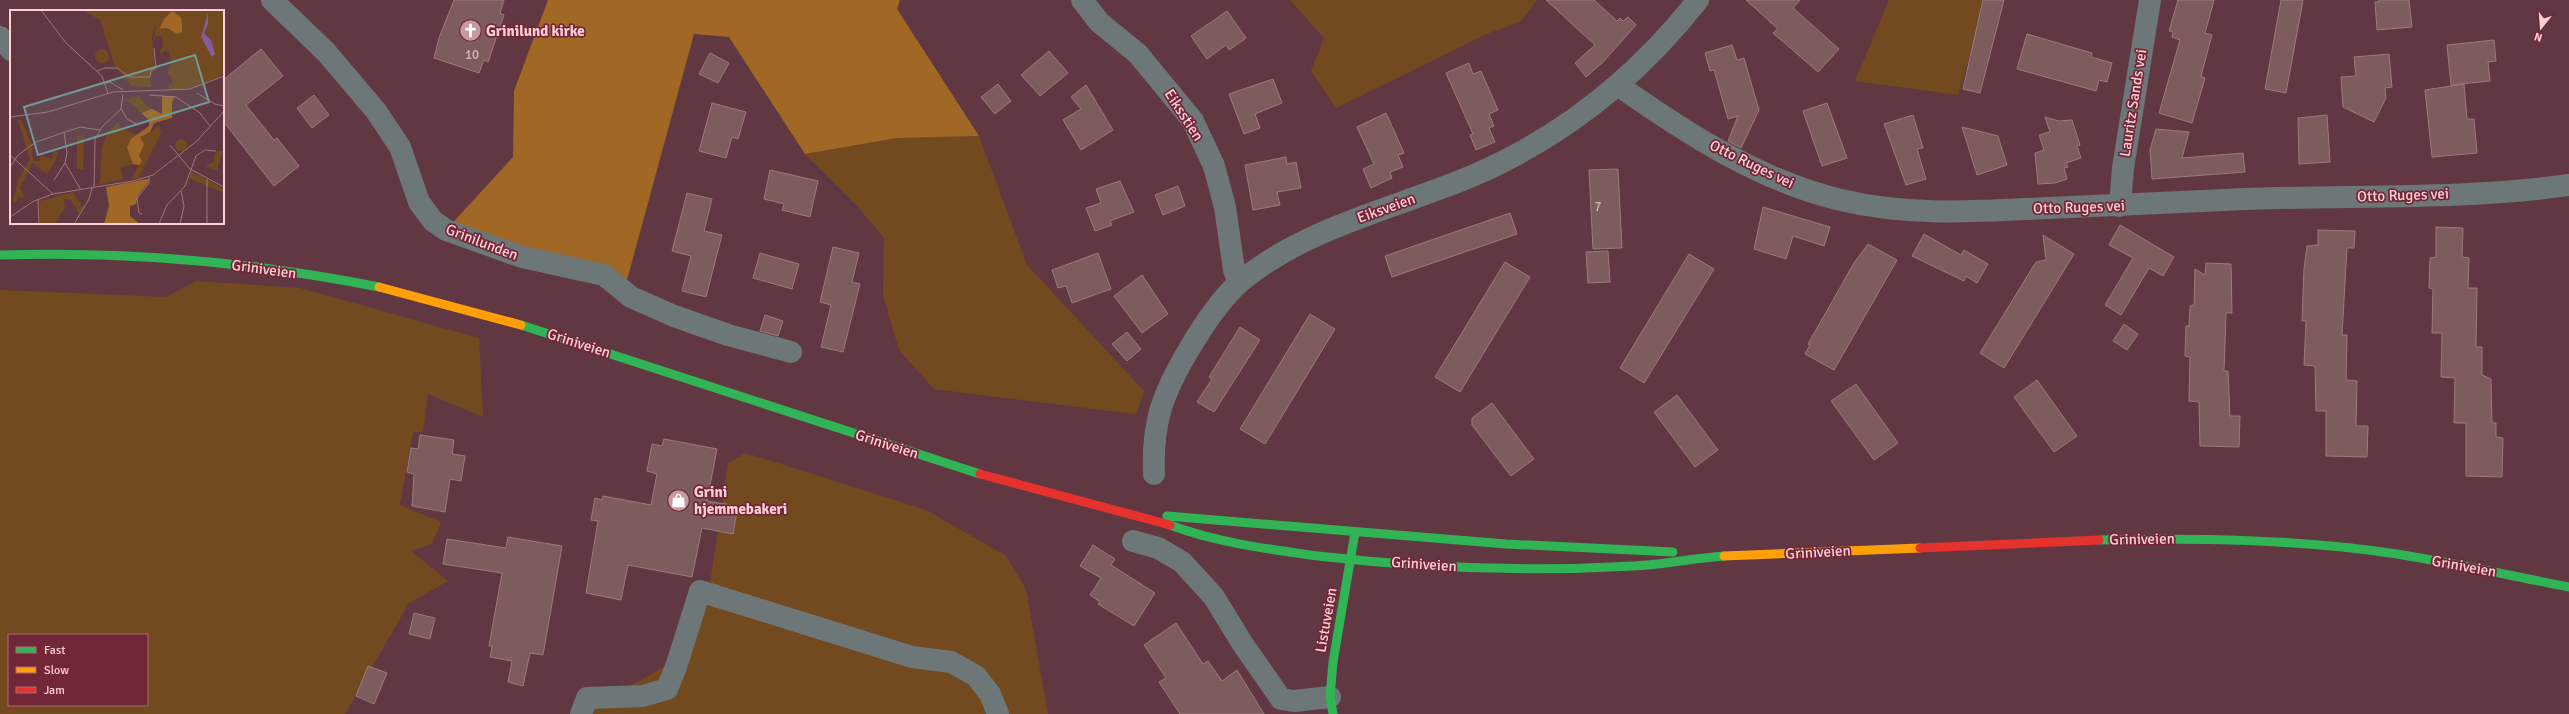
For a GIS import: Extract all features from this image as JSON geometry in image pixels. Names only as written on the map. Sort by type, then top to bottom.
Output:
[{"type":"main road","name":"Griniveien","points":[[0,255],[111,254],[201,260],[295,273],[434,300],[564,337],[1005,482],[1064,499],[1142,516],[1209,538],[1351,559],[1504,568],[1670,565],[1711,557],[2050,541],[2190,538],[2253,540],[2396,554],[2569,587]]},
{"type":"main road","name":"Griniveien","points":[[1142,516],[1209,518],[1355,532],[1598,550],[1667,551],[1711,557]]},
{"type":"main road","name":"Listuveien","points":[[1332,705],[1333,662],[1355,532]]},
{"type":"street","name":"Grinilunden","points":[[272,0],[326,52],[376,111],[400,147],[419,202],[434,221],[446,230],[522,257],[604,275],[631,297],[674,316],[728,334],[791,352]]},
{"type":"street","name":"Eiksstien","points":[[1082,0],[1099,22],[1138,54],[1193,121],[1214,166],[1225,207],[1234,270],[1239,282]]},
{"type":"street","name":"Eiksveien","points":[[1154,474],[1154,435],[1157,418],[1165,394],[1200,330],[1239,282],[1268,261],[1343,224],[1431,192],[1510,158],[1580,117],[1619,86],[1651,54],[1698,0]]},
{"type":"street","name":"Lauritz Sands vei","points":[[2120,206],[2123,168],[2150,0]]},
{"type":"street","points":[[0,37],[10,49]]},
{"type":"street","name":"Otto Ruges vei","points":[[1619,86],[1669,122],[1722,151],[1806,190],[1840,200],[1878,208],[1954,213],[2227,200],[2411,196],[2569,185]]},
{"type":"street","points":[[1133,541],[1158,548],[1182,562],[1214,597],[1242,643],[1281,699],[1332,705]]},
{"type":"street","points":[[581,714],[587,698],[643,696],[667,689],[676,667],[700,591],[912,657],[951,662],[976,676],[990,694],[998,714]]},
{"type":"shaded area","points":[[548,0],[900,0],[897,9],[979,136],[897,138],[805,154],[729,37],[694,34],[624,291],[446,230],[513,157],[514,91]]},
{"type":"shaded area","points":[[1290,0],[1537,0],[1520,22],[1489,33],[1336,108],[1311,71],[1324,38]]},
{"type":"shaded area","points":[[1889,0],[1986,0],[1958,95],[1855,81]]},
{"type":"shaded area","points":[[979,136],[1027,265],[1144,391],[1136,414],[934,389],[899,350],[883,295],[884,238],[857,206],[805,154],[897,138]]},
{"type":"shaded area","points":[[196,281],[300,288],[479,338],[483,417],[428,394],[423,432],[413,432],[400,505],[441,522],[432,544],[411,551],[448,581],[409,603],[345,714],[0,714],[0,290],[166,297]]},
{"type":"shaded area","points":[[746,453],[926,510],[1006,556],[1026,589],[1048,714],[593,714],[594,706],[668,665],[707,604],[728,463]]},
{"type":"building","name":"Grinilund kirke","points":[[454,0],[504,0],[500,13],[504,15],[488,62],[484,60],[479,73],[434,58],[439,38]]},
{"type":"building","points":[[1546,0],[1594,0],[1617,21],[1620,18],[1623,21],[1628,17],[1636,25],[1603,62],[1586,77],[1575,63],[1595,45]]},
{"type":"building","points":[[1746,0],[1800,0],[1793,8],[1839,49],[1818,72],[1773,33],[1778,29]]},
{"type":"building","points":[[1983,0],[2004,0],[1980,93],[1963,89]]},
{"type":"building","points":[[2178,0],[2214,0],[2205,33],[2212,35],[2201,76],[2205,78],[2192,123],[2159,113],[2180,40],[2172,37],[2173,32],[2169,31]]},
{"type":"building","points":[[2281,0],[2303,0],[2286,93],[2265,89]]},
{"type":"building","points":[[2379,0],[2409,0],[2412,27],[2377,30],[2375,2],[2379,2]]},
{"type":"building","points":[[1227,11],[1246,38],[1229,50],[1226,45],[1207,59],[1191,36]]},
{"type":"building","points":[[2027,34],[2092,53],[2091,57],[2112,63],[2107,82],[2099,80],[2096,91],[2017,69]]},
{"type":"building","points":[[2494,40],[2496,61],[2488,62],[2490,81],[2451,85],[2447,45]]},
{"type":"building","points":[[1732,45],[1737,60],[1744,58],[1759,110],[1741,148],[1728,141],[1738,116],[1728,119],[1714,70],[1710,71],[1705,53]]},
{"type":"building","points":[[261,49],[283,76],[246,105],[274,140],[277,138],[299,166],[274,186],[224,122],[224,79]]},
{"type":"building","points":[[1049,51],[1068,73],[1040,96],[1021,75]]},
{"type":"building","points":[[710,53],[729,63],[718,83],[699,74]]},
{"type":"building","points":[[2389,54],[2392,87],[2385,88],[2386,98],[2374,122],[2343,107],[2341,77],[2356,76],[2354,57]]},
{"type":"building","points":[[1469,63],[1473,74],[1481,71],[1498,110],[1489,114],[1494,126],[1489,128],[1495,142],[1476,150],[1470,135],[1473,134],[1446,73]]},
{"type":"building","points":[[1273,79],[1282,103],[1255,114],[1260,128],[1244,134],[1229,94]]},
{"type":"building","points":[[998,84],[1011,101],[995,114],[981,97]]},
{"type":"building","points":[[2464,84],[2467,119],[2474,119],[2477,153],[2432,157],[2425,90]]},
{"type":"building","points":[[1086,85],[1113,130],[1081,150],[1063,120],[1081,109],[1071,97]]},
{"type":"building","points":[[314,95],[329,115],[312,128],[297,108]]},
{"type":"building","points":[[712,103],[746,112],[738,139],[732,137],[726,158],[699,151]]},
{"type":"building","points":[[1827,103],[1847,158],[1822,166],[1803,111]]},
{"type":"building","points":[[1386,113],[1404,153],[1398,155],[1403,167],[1390,172],[1392,178],[1371,188],[1363,169],[1374,164],[1357,127]]},
{"type":"building","points":[[1913,115],[1923,148],[1917,149],[1926,179],[1906,185],[1884,124]]},
{"type":"building","points":[[2327,115],[2330,162],[2299,164],[2298,118]]},
{"type":"building","points":[[2045,117],[2059,121],[2072,120],[2080,145],[2077,146],[2081,158],[2066,163],[2068,167],[2064,168],[2067,179],[2055,183],[2038,184],[2035,153],[2044,150],[2039,135],[2050,132]]},
{"type":"building","points":[[1962,127],[1998,136],[2007,165],[1977,175]]},
{"type":"building","points":[[2156,129],[2189,132],[2182,158],[2243,153],[2245,172],[2152,179],[2150,150]]},
{"type":"building","points":[[1286,157],[1287,164],[1296,162],[1301,188],[1277,192],[1280,205],[1253,210],[1245,165]]},
{"type":"building","points":[[1618,169],[1622,248],[1593,249],[1589,170]]},
{"type":"building","points":[[770,170],[818,181],[810,217],[782,210],[784,204],[764,199]]},
{"type":"building","points":[[1120,181],[1134,212],[1110,221],[1112,225],[1095,231],[1086,208],[1101,203],[1096,189]]},
{"type":"building","points":[[1178,186],[1185,206],[1163,215],[1155,195]]},
{"type":"building","points":[[687,193],[712,199],[704,231],[722,235],[706,297],[682,291],[691,256],[672,251]]},
{"type":"building","points":[[1763,207],[1830,227],[1824,246],[1793,236],[1786,259],[1754,249]]},
{"type":"building","points":[[1510,213],[1517,234],[1392,277],[1385,256]]},
{"type":"building","points":[[2120,225],[2174,257],[2163,276],[2149,268],[2121,315],[2105,305],[2133,258],[2109,245]]},
{"type":"building","points":[[2436,227],[2463,228],[2462,257],[2469,258],[2468,288],[2477,288],[2476,347],[2482,347],[2482,375],[2491,379],[2492,423],[2496,423],[2496,437],[2503,438],[2502,477],[2466,476],[2466,423],[2454,423],[2455,378],[2441,377],[2442,333],[2432,333],[2433,289],[2429,288],[2430,258],[2436,257]]},
{"type":"building","points":[[2318,230],[2355,231],[2354,248],[2347,248],[2342,335],[2347,335],[2346,380],[2357,381],[2356,426],[2368,426],[2367,457],[2326,456],[2326,411],[2316,411],[2315,366],[2304,365],[2306,321],[2302,321],[2304,269],[2307,246],[2318,245]]},
{"type":"building","points":[[1924,234],[1961,255],[1964,250],[1988,264],[1977,283],[1966,276],[1964,281],[1912,256]]},
{"type":"building","points":[[2043,235],[2074,254],[2004,368],[1980,353],[2036,262],[2046,260]]},
{"type":"building","points":[[1868,244],[1897,260],[1834,370],[1805,354],[1810,345],[1808,344],[1854,263]]},
{"type":"building","points":[[833,247],[859,253],[852,282],[860,284],[843,352],[821,347],[831,305],[820,302]]},
{"type":"building","points":[[1608,251],[1610,282],[1588,283],[1586,252]]},
{"type":"building","points":[[760,253],[799,264],[792,289],[753,278]]},
{"type":"building","points":[[1098,253],[1111,289],[1072,303],[1066,286],[1058,288],[1052,270]]},
{"type":"building","points":[[1689,254],[1714,269],[1644,383],[1620,368]]},
{"type":"building","points":[[1505,262],[1530,277],[1460,392],[1435,377]]},
{"type":"building","points":[[2206,263],[2231,264],[2232,313],[2226,313],[2224,371],[2228,371],[2230,416],[2240,416],[2239,447],[2200,446],[2199,402],[2189,401],[2190,357],[2185,356],[2186,326],[2189,326],[2190,306],[2194,305],[2195,269],[2205,275]]},
{"type":"building","points":[[1142,275],[1168,314],[1142,333],[1114,296]]},
{"type":"building","points":[[1310,314],[1335,329],[1265,444],[1240,429]]},
{"type":"building","points":[[765,315],[783,321],[778,336],[760,331]]},
{"type":"building","points":[[2124,324],[2138,334],[2127,350],[2113,341]]},
{"type":"building","points":[[1240,327],[1260,340],[1214,412],[1197,402],[1212,379],[1209,377]]},
{"type":"building","points":[[1127,332],[1141,349],[1127,361],[1112,344]]},
{"type":"building","points":[[2037,380],[2077,436],[2054,452],[2014,397]]},
{"type":"building","points":[[1856,384],[1898,443],[1874,460],[1831,401]]},
{"type":"building","points":[[1677,395],[1718,450],[1695,467],[1654,412]]},
{"type":"building","points":[[1492,403],[1534,459],[1511,476],[1472,425],[1472,418]]},
{"type":"building","points":[[420,435],[454,440],[452,454],[465,456],[461,481],[450,479],[445,512],[412,506],[414,474],[407,472],[411,448],[418,449]]},
{"type":"building","points":[[664,439],[717,449],[707,501],[738,506],[733,534],[702,528],[692,577],[628,565],[621,600],[586,593],[598,521],[591,520],[595,498],[602,500],[603,496],[651,505],[657,474],[647,471],[652,444],[662,446]]},
{"type":"building","points":[[508,537],[562,546],[543,655],[530,653],[523,686],[508,682],[512,661],[490,657],[492,646],[489,646],[502,573],[443,564],[447,539],[506,548]]},
{"type":"building","points":[[1093,545],[1115,559],[1111,565],[1155,593],[1134,626],[1098,604],[1100,602],[1090,595],[1101,578],[1080,566]]},
{"type":"building","points":[[414,613],[435,618],[430,639],[409,634]]},
{"type":"building","points":[[1176,623],[1203,664],[1208,661],[1222,681],[1237,670],[1264,714],[1180,714],[1159,682],[1166,678],[1144,645]]},
{"type":"building","points":[[368,666],[387,673],[374,704],[356,696]]},
{"type":"traffic: fast","points":[[0,255],[96,255],[190,260],[285,271],[379,287]]},
{"type":"traffic: fast","points":[[521,325],[980,474]]},
{"type":"traffic: fast","points":[[1167,516],[1506,544],[1673,552]]},
{"type":"traffic: fast","points":[[1170,525],[1225,541],[1262,548],[1318,556],[1436,566],[1515,569],[1594,568],[1667,563],[1724,556]]},
{"type":"traffic: fast","points":[[1333,714],[1330,697],[1333,662],[1355,532]]},
{"type":"traffic: fast","points":[[2099,540],[2173,539],[2285,542],[2323,545],[2397,554],[2461,565],[2569,587]]},
{"type":"traffic: slow","points":[[379,287],[521,325]]},
{"type":"traffic: slow","points":[[1724,556],[1920,548]]},
{"type":"traffic: jam","points":[[980,474],[1170,525]]},
{"type":"traffic: jam","points":[[1920,548],[2099,540]]},
{"type":"place","name":"Grinilund kirke","points":[[470,31]]},
{"type":"place","name":"Grini hjemmebakeri","points":[[679,501]]}]
